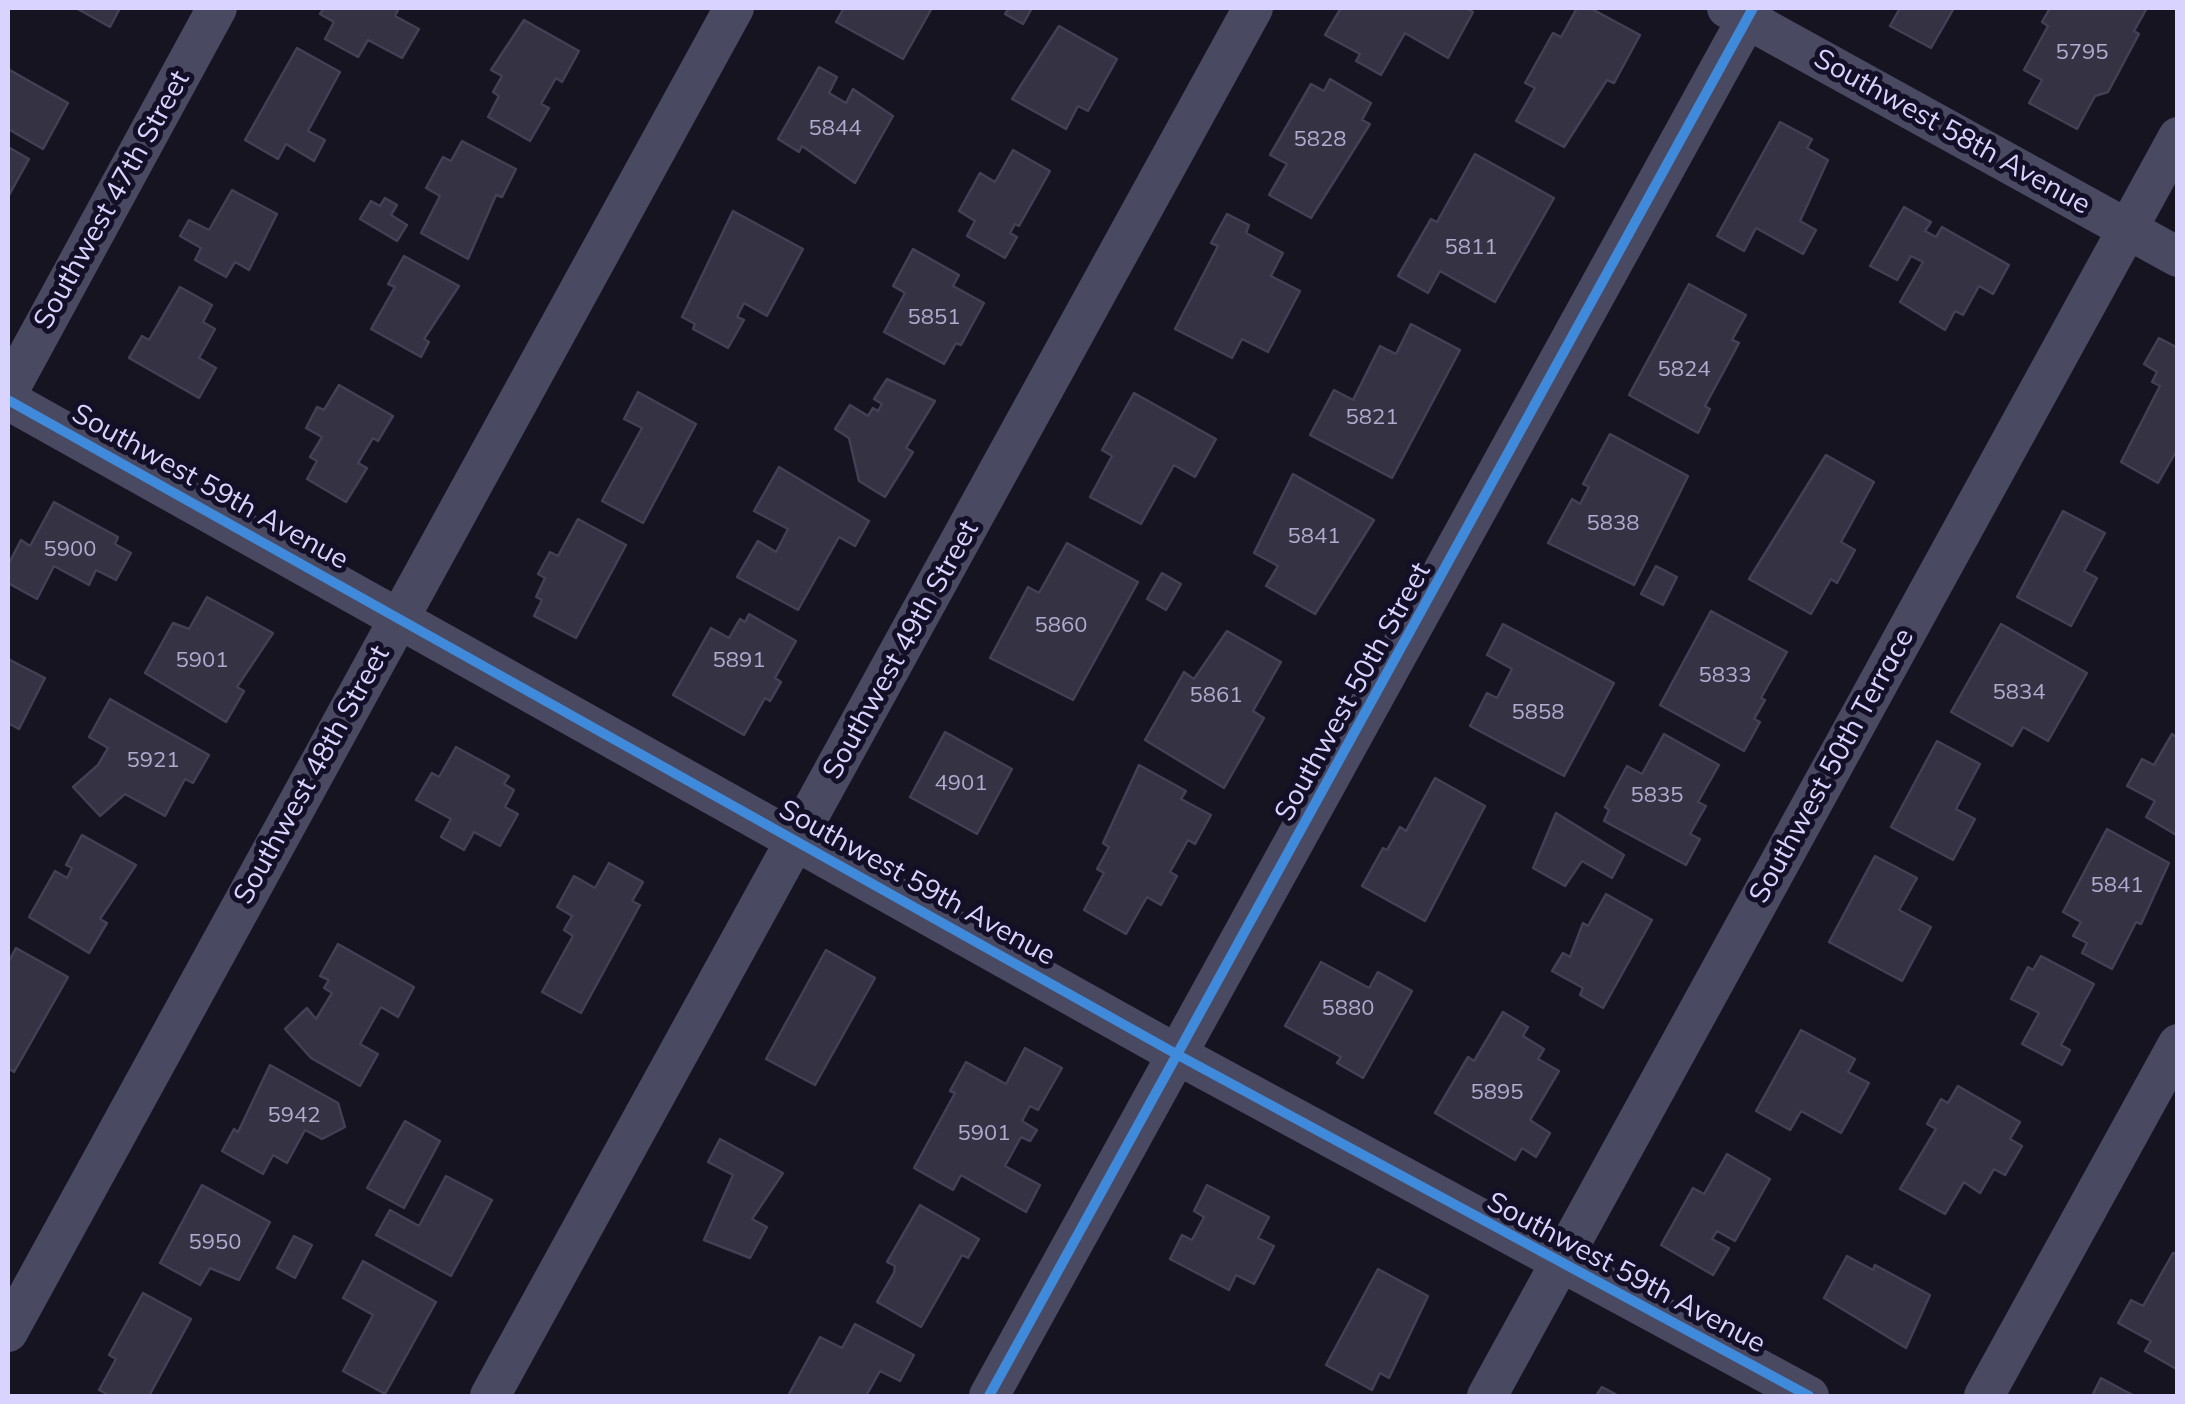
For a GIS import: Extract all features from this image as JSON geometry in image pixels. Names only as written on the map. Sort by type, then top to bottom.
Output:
[{"type":"street","name":"Southwest 47th Street","points":[[8,392],[217,8]]},
{"type":"street","name":"Southwest 48th Street","points":[[8,1332],[734,8]]},
{"type":"street","name":"Southwest 49th Street","points":[[490,1396],[1253,8]]},
{"type":"street","name":"Southwest 58th Avenue","points":[[1742,11],[2178,257]]},
{"type":"street","name":"Southwest 50th Street","points":[[989,1396],[1178,1055],[1742,11]]},
{"type":"street","name":"Southwest 50th Terrace","points":[[1487,1396],[2178,136]]},
{"type":"street","name":"Southwest 59th Avenue","points":[[8,400],[1178,1055],[1808,1396]]},
{"type":"street","points":[[1984,1396],[2178,1044]]},
{"type":"building","points":[[76,8],[120,8],[110,27]]},
{"type":"building","points":[[324,8],[399,8],[395,16],[419,29],[402,58],[368,40],[358,57],[325,39],[334,22],[320,14]]},
{"type":"building","points":[[844,8],[932,8],[903,59],[836,22]]},
{"type":"building","points":[[1009,8],[1032,8],[1023,24],[1005,14]]},
{"type":"building","points":[[1341,8],[1465,8],[1473,12],[1448,58],[1405,33],[1381,75],[1356,61],[1360,54],[1325,35]]},
{"type":"building","points":[[1577,8],[1590,8],[1640,35],[1614,83],[1607,80],[1564,147],[1516,121],[1535,88],[1525,83],[1553,33],[1561,37]]},
{"type":"building","points":[[1900,8],[1954,8],[1931,48],[1890,26]]},
{"type":"building","points":[[2050,8],[2147,8],[2134,31],[2139,34],[2108,92],[2095,96],[2077,129],[2029,103],[2042,80],[2024,70],[2048,26],[2042,22]]},
{"type":"building","points":[[524,20],[579,51],[562,82],[556,78],[541,104],[549,108],[530,141],[488,117],[499,96],[493,92],[502,76],[491,70]]},
{"type":"building","points":[[1059,26],[1117,59],[1088,111],[1078,106],[1066,129],[1012,99]]},
{"type":"building","points":[[297,48],[340,72],[308,131],[325,140],[314,161],[286,144],[278,159],[245,140]]},
{"type":"building","points":[[819,67],[837,77],[829,93],[846,103],[853,89],[893,116],[855,183],[802,146],[799,152],[778,139]]},
{"type":"building","points":[[8,69],[68,103],[43,149],[8,129]]},
{"type":"building","points":[[1330,79],[1371,103],[1362,120],[1370,124],[1311,218],[1269,195],[1287,164],[1270,155],[1311,84],[1324,91]]},
{"type":"building","points":[[1780,122],[1812,139],[1807,148],[1828,160],[1800,221],[1816,230],[1803,254],[1756,228],[1744,251],[1717,236]]},
{"type":"building","points":[[462,141],[516,169],[502,197],[496,195],[468,259],[421,233],[440,196],[426,188],[443,157],[451,161]]},
{"type":"building","points":[[8,147],[29,159],[8,197]]},
{"type":"building","points":[[1013,150],[1050,171],[1019,226],[1015,224],[1010,233],[1017,237],[1005,258],[967,236],[975,221],[959,211],[980,173],[995,182]]},
{"type":"building","points":[[1475,154],[1554,198],[1495,302],[1440,271],[1428,293],[1398,276],[1431,219],[1437,222]]},
{"type":"building","points":[[232,190],[277,214],[249,270],[235,262],[226,277],[195,260],[201,248],[180,236],[189,220],[209,230]]},
{"type":"building","points":[[385,198],[397,205],[391,215],[407,225],[397,241],[360,219],[371,201],[380,206]]},
{"type":"building","points":[[1904,207],[1931,222],[1925,231],[1936,237],[1942,227],[2009,265],[1993,294],[1979,286],[1963,315],[1955,311],[1945,330],[1900,302],[1923,262],[1911,256],[1897,280],[1870,266]]},
{"type":"building","points":[[733,211],[803,249],[767,316],[744,303],[737,317],[744,320],[728,348],[693,329],[695,324],[682,317]]},
{"type":"building","points":[[1227,214],[1249,225],[1246,233],[1283,253],[1271,276],[1300,291],[1268,352],[1242,339],[1232,358],[1175,329],[1218,246],[1211,243]]},
{"type":"building","points":[[913,249],[959,275],[953,286],[984,303],[961,345],[956,343],[944,364],[884,332],[905,293],[893,286]]},
{"type":"building","points":[[404,256],[459,286],[424,339],[429,342],[421,357],[371,329],[395,287],[388,284]]},
{"type":"building","points":[[1689,284],[1746,315],[1732,340],[1739,343],[1705,406],[1710,409],[1698,433],[1629,395]]},
{"type":"building","points":[[180,287],[212,305],[203,322],[215,329],[199,358],[216,368],[199,398],[129,358],[142,336],[149,340]]},
{"type":"building","points":[[1411,324],[1460,350],[1392,478],[1310,435],[1334,390],[1353,400],[1380,346],[1396,354]]},
{"type":"building","points":[[2159,338],[2178,348],[2178,448],[2158,483],[2121,462],[2160,386],[2152,382],[2157,372],[2144,364]]},
{"type":"building","points":[[887,379],[935,401],[906,448],[913,452],[885,497],[859,481],[849,438],[835,429],[850,405],[868,416],[873,408],[878,411],[882,404],[874,399]]},
{"type":"building","points":[[339,385],[393,416],[358,463],[367,468],[346,502],[307,479],[317,461],[310,457],[322,437],[306,428],[317,407],[324,410]]},
{"type":"building","points":[[638,392],[696,424],[643,523],[602,501],[642,428],[624,419]]},
{"type":"building","points":[[1134,393],[1216,439],[1195,477],[1174,465],[1141,524],[1090,497],[1112,456],[1102,450]]},
{"type":"building","points":[[1610,434],[1688,476],[1634,585],[1548,543],[1572,499],[1580,504],[1589,487],[1583,484]]},
{"type":"building","points":[[1826,455],[1874,482],[1841,542],[1855,550],[1837,583],[1831,579],[1811,614],[1749,579]]},
{"type":"building","points":[[779,467],[869,521],[855,546],[839,537],[798,610],[737,577],[758,541],[776,552],[788,529],[754,511]]},
{"type":"building","points":[[1293,474],[1374,520],[1315,614],[1266,586],[1278,566],[1254,553]]},
{"type":"building","points":[[54,502],[118,537],[115,544],[131,553],[116,580],[96,570],[89,585],[54,566],[37,599],[8,583],[8,565],[21,540],[30,546]]},
{"type":"building","points":[[2063,511],[2105,533],[2084,571],[2097,578],[2071,626],[2017,597]]},
{"type":"building","points":[[578,519],[626,545],[576,638],[534,616],[542,600],[536,597],[545,578],[538,574],[550,552],[558,556]]},
{"type":"building","points":[[1067,543],[1138,582],[1073,700],[990,658],[1028,587],[1039,593]]},
{"type":"building","points":[[1656,566],[1677,577],[1663,605],[1641,594]]},
{"type":"building","points":[[1162,573],[1181,584],[1166,610],[1147,599]]},
{"type":"building","points":[[207,597],[273,633],[237,687],[244,691],[226,722],[145,673],[173,623],[189,629]]},
{"type":"building","points":[[1711,611],[1787,652],[1761,698],[1765,700],[1754,719],[1760,722],[1744,751],[1660,705]]},
{"type":"building","points":[[749,614],[796,641],[775,678],[781,682],[770,701],[765,698],[744,735],[673,695],[711,628],[729,638],[740,619],[745,622]]},
{"type":"building","points":[[1503,624],[1614,683],[1564,776],[1470,726],[1487,693],[1497,698],[1512,669],[1487,655]]},
{"type":"building","points":[[2001,624],[2087,673],[2048,741],[2023,727],[2012,746],[1951,712]]},
{"type":"building","points":[[1227,631],[1281,662],[1253,711],[1264,718],[1224,788],[1145,740],[1184,672],[1194,679]]},
{"type":"building","points":[[8,659],[45,678],[19,729],[8,723]]},
{"type":"building","points":[[110,699],[209,755],[193,783],[185,779],[165,816],[125,794],[100,816],[73,787],[98,765],[108,748],[89,737]]},
{"type":"building","points":[[945,732],[1012,769],[977,834],[910,797]]},
{"type":"building","points":[[1664,734],[1719,765],[1698,802],[1706,806],[1690,834],[1700,839],[1686,865],[1604,821],[1609,810],[1605,807],[1627,766],[1642,774]]},
{"type":"building","points":[[2172,734],[2178,738],[2178,836],[2146,817],[2155,801],[2127,786],[2142,759],[2154,765]]},
{"type":"building","points":[[1937,741],[1980,764],[1956,809],[1975,819],[1953,860],[1891,827]]},
{"type":"building","points":[[456,747],[509,776],[504,784],[514,790],[505,807],[518,814],[500,846],[474,832],[464,850],[441,837],[451,819],[416,800],[432,773],[439,777]]},
{"type":"building","points":[[1139,765],[1186,791],[1181,799],[1211,815],[1195,844],[1188,840],[1170,872],[1177,876],[1161,905],[1147,897],[1126,934],[1084,910],[1104,873],[1097,869],[1109,847],[1103,843]]},
{"type":"building","points":[[1435,778],[1485,806],[1425,921],[1362,886],[1383,848],[1387,850],[1400,827],[1406,831]]},
{"type":"building","points":[[1556,813],[1624,855],[1612,878],[1582,861],[1565,886],[1533,868]]},
{"type":"building","points":[[2107,829],[2169,863],[2141,924],[2136,922],[2112,969],[2082,953],[2087,943],[2073,936],[2081,922],[2063,912]]},
{"type":"building","points":[[82,835],[136,865],[100,919],[107,923],[89,953],[29,917],[55,871],[67,878],[72,868],[66,865]]},
{"type":"building","points":[[1875,856],[1917,878],[1899,910],[1931,927],[1902,981],[1829,942]]},
{"type":"building","points":[[609,863],[643,882],[632,901],[640,905],[581,1013],[542,992],[573,936],[564,930],[572,916],[557,907],[574,876],[595,888]]},
{"type":"building","points":[[1606,894],[1652,920],[1603,1008],[1580,995],[1583,988],[1552,971],[1563,953],[1570,957],[1583,923],[1588,926]]},
{"type":"building","points":[[338,944],[414,987],[398,1017],[381,1007],[360,1044],[378,1054],[360,1086],[311,1058],[285,1029],[307,1008],[316,1019],[332,993],[324,988],[329,980],[320,976]]},
{"type":"building","points":[[16,948],[68,977],[14,1072],[8,1068],[8,963]]},
{"type":"building","points":[[826,950],[875,978],[815,1085],[766,1059]]},
{"type":"building","points":[[2041,956],[2094,984],[2061,1045],[2070,1050],[2062,1065],[2022,1044],[2039,1013],[2011,999],[2028,967],[2033,970]]},
{"type":"building","points":[[1321,962],[1369,988],[1378,972],[1412,991],[1363,1078],[1337,1063],[1341,1057],[1285,1026]]},
{"type":"building","points":[[1503,1012],[1528,1027],[1523,1036],[1544,1049],[1538,1059],[1559,1071],[1530,1120],[1550,1133],[1536,1157],[1522,1148],[1515,1160],[1435,1113],[1468,1057],[1474,1061]]},
{"type":"building","points":[[1801,1030],[1855,1059],[1848,1072],[1869,1083],[1841,1133],[1801,1111],[1790,1130],[1756,1111]]},
{"type":"building","points":[[1025,1048],[1062,1068],[1038,1110],[1030,1106],[1022,1121],[1037,1130],[1030,1141],[1021,1137],[1005,1166],[1040,1185],[1026,1212],[961,1175],[953,1190],[914,1168],[955,1093],[950,1091],[966,1062],[1006,1084]]},
{"type":"building","points":[[270,1065],[338,1103],[345,1127],[322,1139],[305,1130],[287,1163],[273,1155],[263,1174],[222,1151],[234,1129],[238,1132]]},
{"type":"building","points":[[1958,1086],[2020,1122],[2010,1139],[2022,1146],[2005,1175],[1994,1169],[1980,1193],[1964,1182],[1945,1214],[1900,1189],[1936,1129],[1927,1124],[1941,1099],[1948,1103]]},
{"type":"building","points":[[405,1121],[440,1141],[404,1208],[367,1188]]},
{"type":"building","points":[[720,1139],[783,1173],[752,1219],[767,1227],[750,1258],[704,1240],[733,1175],[708,1162]]},
{"type":"building","points":[[1727,1154],[1770,1179],[1735,1241],[1717,1231],[1712,1239],[1729,1248],[1713,1275],[1661,1245],[1693,1188],[1704,1194]]},
{"type":"building","points":[[446,1176],[492,1200],[451,1276],[376,1235],[390,1210],[419,1226]]},
{"type":"building","points":[[202,1185],[270,1222],[239,1280],[210,1268],[200,1285],[160,1263]]},
{"type":"building","points":[[1207,1185],[1269,1217],[1258,1238],[1274,1246],[1254,1284],[1236,1275],[1229,1290],[1170,1259],[1182,1235],[1192,1240],[1204,1217],[1194,1211]]},
{"type":"building","points":[[920,1205],[979,1239],[968,1258],[962,1255],[921,1327],[877,1302],[894,1273],[895,1266],[887,1262]]},
{"type":"building","points":[[294,1236],[312,1245],[295,1278],[277,1268]]},
{"type":"building","points":[[2173,1253],[2178,1255],[2178,1370],[2145,1351],[2151,1341],[2118,1323],[2131,1300],[2143,1306]]},
{"type":"building","points":[[1847,1256],[1873,1270],[1875,1265],[1930,1295],[1906,1348],[1824,1298]]},
{"type":"building","points":[[363,1261],[436,1302],[385,1394],[343,1371],[373,1315],[343,1298]]},
{"type":"building","points":[[1378,1269],[1428,1296],[1389,1378],[1380,1373],[1372,1390],[1326,1365]]},
{"type":"building","points":[[143,1293],[191,1319],[149,1396],[111,1396],[99,1390],[116,1359],[109,1355]]},
{"type":"building","points":[[855,1324],[914,1355],[900,1381],[880,1371],[866,1396],[788,1396],[820,1337],[842,1348]]},
{"type":"building","points":[[2101,1378],[2123,1390],[2135,1396],[2092,1396]]},
{"type":"building","points":[[1602,1387],[1619,1396],[1596,1396]]},
{"type":"cycle path","points":[[989,1396],[1753,8]]},
{"type":"cycle path","points":[[8,400],[1178,1055],[1809,1396]]}]
